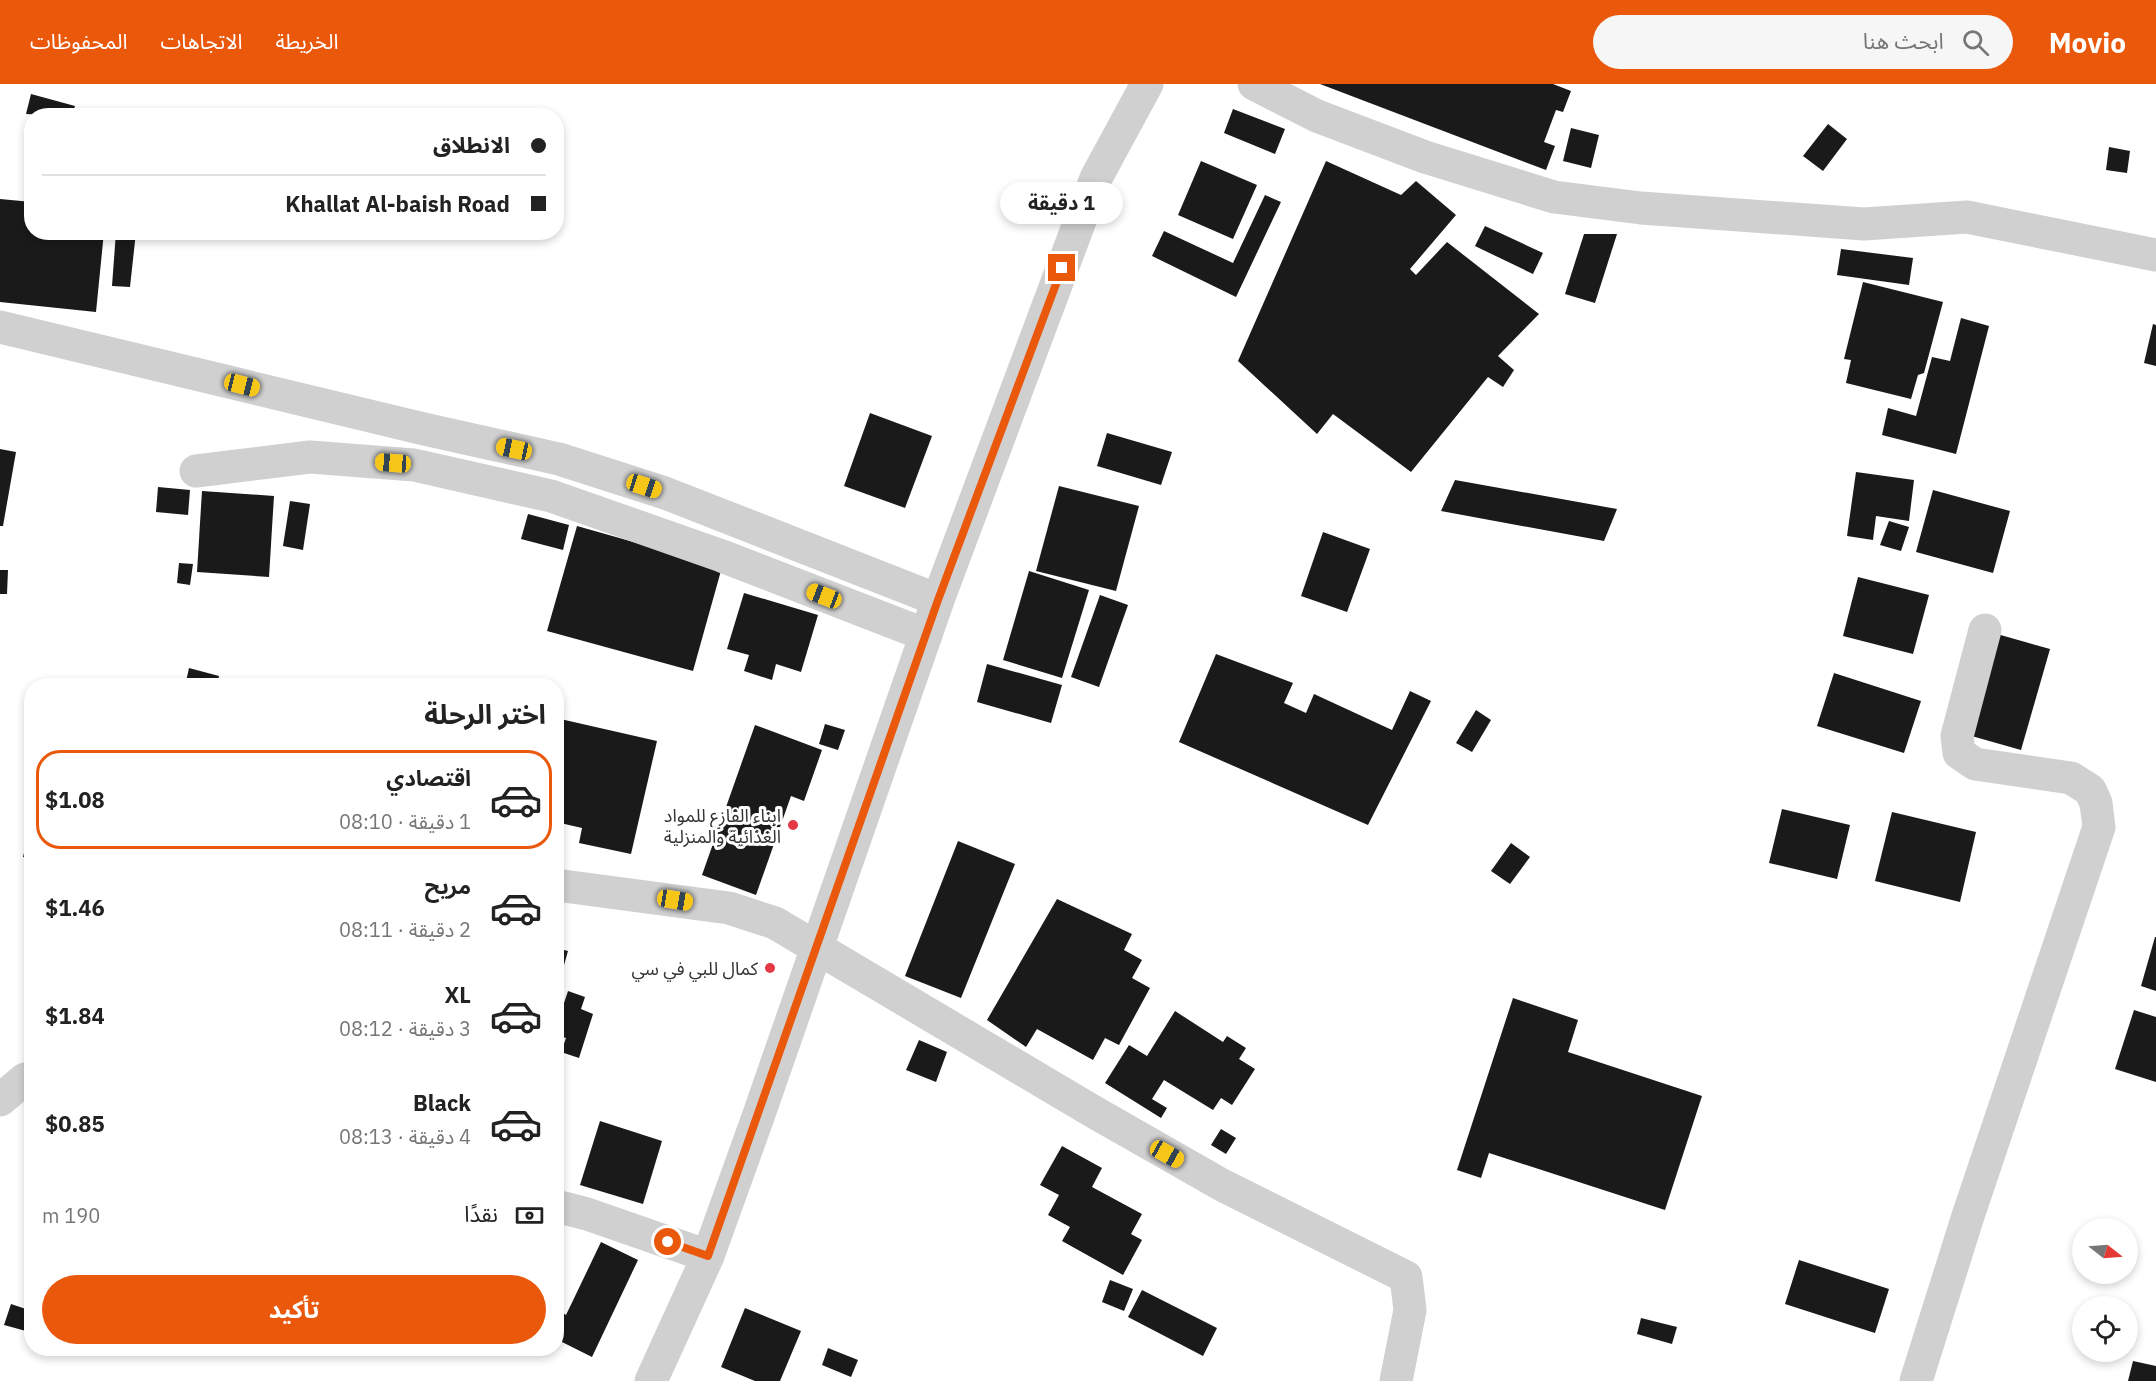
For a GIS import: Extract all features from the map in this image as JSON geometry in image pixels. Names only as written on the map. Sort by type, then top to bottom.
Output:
[{"type":"street","points":[[651,1381],[708,1256],[938,600],[1096,178],[1147,84]]},
{"type":"street","points":[[1254,84],[1317,116],[1425,157],[1554,197],[1641,208],[1864,224],[1967,217],[2156,255]]},
{"type":"street","points":[[0,327],[424,429],[559,459],[665,493],[938,600]]},
{"type":"street","points":[[196,471],[310,457],[426,467],[550,496],[722,556],[926,635]]},
{"type":"street","points":[[1916,1381],[1968,1216],[2099,826],[2096,803],[2091,790],[2071,778],[1975,764],[1959,753],[1957,736],[1985,630]]},
{"type":"street","points":[[564,886],[729,908],[775,923],[1222,1185],[1406,1277],[1410,1310],[1396,1381]]},
{"type":"street","points":[[0,1100],[24,1080]]},
{"type":"street","points":[[564,1208],[708,1256]]},
{"type":"building","points":[[1320,84],[1553,84],[1571,91],[1563,112],[1556,110],[1544,142],[1555,146],[1546,170]]},
{"type":"building","points":[[31,94],[75,106],[74,108],[28,108]]},
{"type":"building","points":[[1233,109],[1285,129],[1275,154],[1224,133]]},
{"type":"building","points":[[1828,124],[1847,139],[1823,171],[1803,156]]},
{"type":"building","points":[[1571,128],[1599,135],[1591,168],[1563,161]]},
{"type":"building","points":[[2109,147],[2130,151],[2127,173],[2106,170]]},
{"type":"building","points":[[1201,161],[1257,185],[1233,239],[1178,215]]},
{"type":"building","points":[[1326,161],[1401,195],[1416,181],[1456,215],[1410,269],[1416,275],[1447,242],[1539,314],[1498,356],[1514,370],[1503,387],[1488,377],[1411,472],[1333,414],[1317,434],[1238,361]]},
{"type":"building","points":[[1265,195],[1281,202],[1236,297],[1152,256],[1164,231],[1233,263]]},
{"type":"building","points":[[0,199],[24,201],[24,240],[103,240],[96,312],[0,302]]},
{"type":"building","points":[[1485,226],[1543,253],[1533,274],[1475,246]]},
{"type":"building","points":[[1584,234],[1617,234],[1595,303],[1565,294]]},
{"type":"building","points":[[115,240],[135,240],[130,287],[112,286]]},
{"type":"building","points":[[1841,249],[1913,258],[1909,285],[1837,275]]},
{"type":"building","points":[[1863,282],[1943,302],[1924,373],[1918,375],[1911,399],[1846,383],[1851,360],[1844,359]]},
{"type":"building","points":[[1961,318],[1989,326],[1956,454],[1882,435],[1888,408],[1916,416],[1932,357],[1950,361]]},
{"type":"building","points":[[2153,324],[2156,325],[2156,366],[2144,363]]},
{"type":"building","points":[[870,413],[932,436],[905,508],[844,486]]},
{"type":"building","points":[[1107,433],[1172,452],[1161,485],[1097,466]]},
{"type":"building","points":[[0,449],[16,452],[3,526],[0,526]]},
{"type":"building","points":[[1856,472],[1914,480],[1909,521],[1876,516],[1873,540],[1847,536]]},
{"type":"building","points":[[1455,480],[1617,509],[1604,541],[1441,511]]},
{"type":"building","points":[[1059,486],[1139,506],[1116,591],[1036,571]]},
{"type":"building","points":[[158,487],[190,490],[188,515],[156,512]]},
{"type":"building","points":[[1933,490],[2010,511],[1993,573],[1916,552]]},
{"type":"building","points":[[202,491],[274,496],[269,577],[197,572]]},
{"type":"building","points":[[290,501],[310,504],[303,550],[283,546]]},
{"type":"building","points":[[528,514],[569,525],[563,550],[521,539]]},
{"type":"building","points":[[1889,521],[1909,527],[1901,551],[1880,545]]},
{"type":"building","points":[[577,526],[722,567],[693,671],[547,631]]},
{"type":"building","points":[[1323,532],[1370,549],[1347,612],[1301,596]]},
{"type":"building","points":[[179,563],[193,564],[190,585],[177,583]]},
{"type":"building","points":[[0,570],[8,570],[7,594],[0,594]]},
{"type":"building","points":[[1029,571],[1089,590],[1062,678],[1003,660]]},
{"type":"building","points":[[1858,577],[1929,595],[1913,654],[1843,636]]},
{"type":"building","points":[[744,593],[818,615],[801,672],[776,664],[772,680],[744,671],[749,655],[727,649]]},
{"type":"building","points":[[1100,595],[1128,605],[1099,687],[1071,677]]},
{"type":"building","points":[[1990,632],[2050,649],[2021,750],[1961,733]]},
{"type":"building","points":[[1216,654],[1293,683],[1284,703],[1306,713],[1314,694],[1392,730],[1410,691],[1431,701],[1368,825],[1179,742]]},
{"type":"building","points":[[987,664],[1062,685],[1051,723],[977,702]]},
{"type":"building","points":[[189,668],[219,676],[219,678],[187,678]]},
{"type":"building","points":[[1834,673],[1921,701],[1904,753],[1817,726]]},
{"type":"building","points":[[1476,710],[1491,720],[1472,752],[1456,743]]},
{"type":"building","points":[[564,720],[657,741],[631,854],[579,843],[582,828],[564,824]]},
{"type":"building","points":[[825,724],[845,730],[838,750],[819,744]]},
{"type":"building","points":[[755,725],[822,750],[804,801],[791,796],[756,895],[702,875]]},
{"type":"building","points":[[1782,809],[1850,825],[1837,879],[1769,863]]},
{"type":"building","points":[[1892,812],[1976,832],[1960,902],[1875,881]]},
{"type":"building","points":[[958,841],[1015,864],[961,998],[905,976]]},
{"type":"building","points":[[1511,843],[1530,857],[1510,884],[1491,871]]},
{"type":"building","points":[[1057,899],[1132,934],[1124,950],[1142,960],[1132,978],[1150,988],[1119,1045],[1105,1038],[1093,1060],[1037,1029],[1026,1047],[987,1020]]},
{"type":"building","points":[[2156,937],[2156,991],[2141,986]]},
{"type":"building","points":[[564,950],[568,951],[564,965]]},
{"type":"building","points":[[568,991],[585,997],[581,1009],[593,1014],[579,1058],[564,1053],[566,1038],[564,1037],[564,1003]]},
{"type":"building","points":[[1513,998],[1578,1020],[1568,1052],[1702,1096],[1665,1210],[1489,1153],[1481,1178],[1457,1170]]},
{"type":"building","points":[[2134,1010],[2156,1017],[2156,1082],[2115,1069]]},
{"type":"building","points":[[1175,1011],[1223,1042],[1227,1036],[1246,1048],[1239,1059],[1255,1069],[1232,1105],[1221,1098],[1213,1110],[1164,1080],[1152,1099],[1167,1108],[1161,1118],[1105,1083],[1129,1045],[1147,1056]]},
{"type":"building","points":[[919,1040],[947,1052],[936,1082],[906,1070]]},
{"type":"building","points":[[600,1121],[662,1141],[643,1204],[580,1185]]},
{"type":"building","points":[[1221,1129],[1236,1138],[1226,1154],[1211,1145]]},
{"type":"building","points":[[1062,1146],[1102,1168],[1092,1187],[1142,1214],[1131,1234],[1142,1240],[1123,1275],[1062,1241],[1070,1227],[1048,1215],[1059,1195],[1040,1185]]},
{"type":"building","points":[[601,1242],[638,1260],[592,1357],[564,1343],[564,1314],[566,1315]]},
{"type":"building","points":[[1799,1260],[1889,1289],[1875,1333],[1785,1304]]},
{"type":"building","points":[[1110,1280],[1133,1289],[1124,1311],[1102,1302]]},
{"type":"building","points":[[1142,1290],[1217,1328],[1203,1356],[1128,1317]]},
{"type":"building","points":[[11,1304],[24,1308],[24,1330],[4,1325]]},
{"type":"building","points":[[745,1308],[801,1331],[780,1381],[755,1381],[721,1367]]},
{"type":"building","points":[[1641,1318],[1677,1327],[1672,1344],[1637,1334]]},
{"type":"building","points":[[828,1348],[858,1360],[851,1377],[822,1365]]},
{"type":"building","points":[[2133,1362],[2156,1366],[2156,1381],[2128,1381]]},
{"type":"place","name":"ابناء الفازع للمواد الغذائية والمنزلية","points":[[793,825]]},
{"type":"place","name":"كمال للبي في سي","points":[[770,968]]},
{"type":"route","points":[[668,1242],[708,1256],[938,600],[1062,268]]}]
